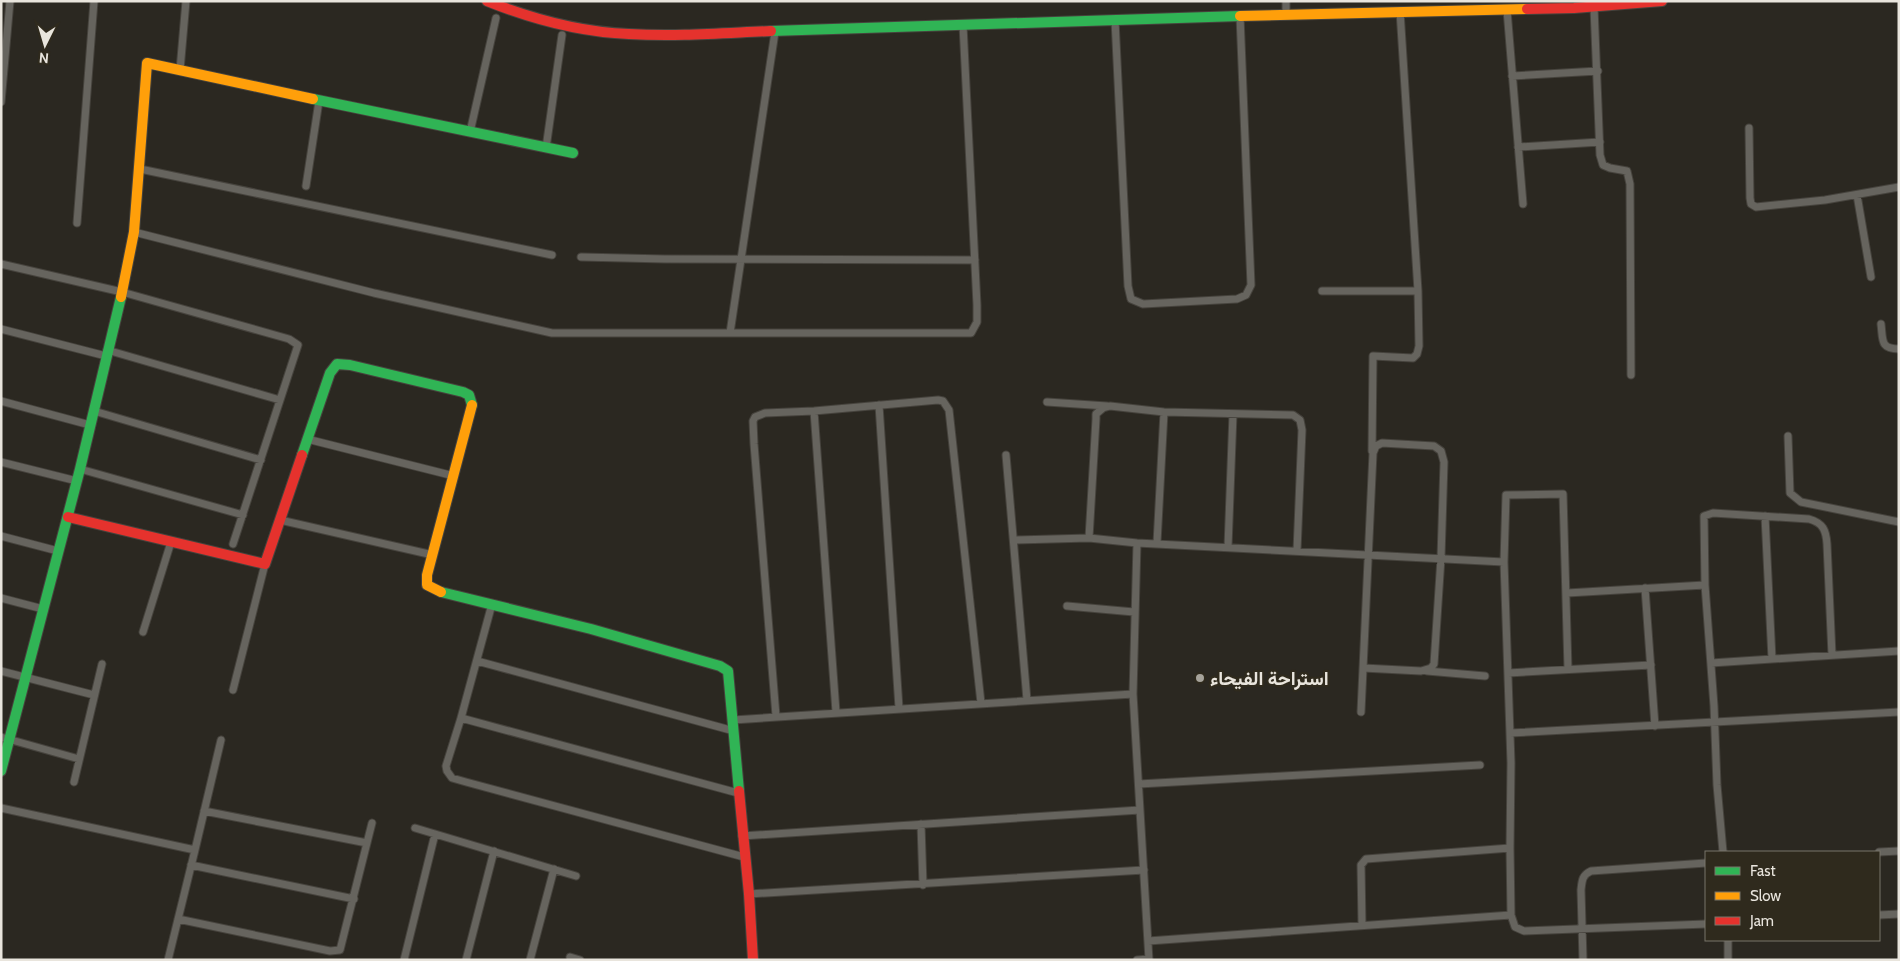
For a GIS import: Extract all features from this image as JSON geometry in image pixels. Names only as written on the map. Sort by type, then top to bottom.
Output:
[{"type":"street","points":[[1,102],[10,1]]},
{"type":"street","points":[[77,224],[94,1]]},
{"type":"street","points":[[180,70],[186,1]]},
{"type":"street","points":[[487,1],[512,11],[605,34],[647,35],[1286,15],[1489,6],[1507,10],[1574,5],[1594,7],[1662,1]]},
{"type":"street","points":[[1286,1],[1286,15]]},
{"type":"street","points":[[1594,7],[1600,155],[1603,165],[1627,171],[1630,184],[1631,375]]},
{"type":"street","points":[[1507,10],[1523,204]]},
{"type":"street","points":[[1361,712],[1372,461],[1373,356],[1413,358],[1417,354],[1419,326],[1400,11]]},
{"type":"street","points":[[1115,20],[1128,286],[1131,299],[1143,304],[1237,299],[1246,296],[1252,286],[1240,16]]},
{"type":"street","points":[[470,132],[496,18]]},
{"type":"street","points":[[134,232],[374,293],[530,329],[562,333],[971,332],[977,322],[963,25]]},
{"type":"street","points":[[730,333],[775,32]]},
{"type":"street","points":[[546,148],[562,34]]},
{"type":"street","points":[[1,771],[5,738],[26,677],[42,609],[68,517],[122,292],[134,232],[147,63],[572,154]]},
{"type":"street","points":[[1512,76],[1598,71]]},
{"type":"street","points":[[306,186],[319,101]]},
{"type":"street","points":[[1748,128],[1750,198],[1751,204],[1756,207],[1795,204],[1899,187]]},
{"type":"street","points":[[1518,147],[1600,142]]},
{"type":"street","points":[[140,169],[552,255]]},
{"type":"street","points":[[1857,195],[1871,277]]},
{"type":"street","points":[[581,257],[975,260]]},
{"type":"street","points":[[1,264],[122,292],[294,341],[298,344],[233,544]]},
{"type":"street","points":[[1322,291],[1418,290]]},
{"type":"street","points":[[1881,324],[1883,341],[1886,347],[1889,349],[1899,349]]},
{"type":"street","points":[[1,329],[106,353],[280,400]]},
{"type":"street","points":[[233,690],[265,564],[330,373],[337,364],[350,365],[469,395],[472,403],[432,555],[426,580],[427,585],[431,588],[591,629],[725,668],[728,671],[754,960]]},
{"type":"street","points":[[776,716],[753,421],[755,416],[760,414],[938,400],[946,404],[949,410],[981,703]]},
{"type":"street","points":[[1,401],[90,425]]},
{"type":"street","points":[[1047,402],[1164,412],[1293,415],[1300,420],[1302,430],[1297,550]]},
{"type":"street","points":[[879,405],[899,708]]},
{"type":"street","points":[[1089,538],[1096,419],[1099,411],[1110,406]]},
{"type":"street","points":[[94,411],[261,460]]},
{"type":"street","points":[[814,411],[836,712]]},
{"type":"street","points":[[1158,543],[1164,412]]},
{"type":"street","points":[[1228,547],[1233,414]]},
{"type":"street","points":[[1788,436],[1790,493],[1794,497],[1801,502],[1899,522]]},
{"type":"street","points":[[307,439],[454,476]]},
{"type":"street","points":[[1372,461],[1376,446],[1382,443],[1434,446],[1441,451],[1444,462],[1435,661],[1431,668],[1421,671]]},
{"type":"street","points":[[1006,455],[1027,700]]},
{"type":"street","points":[[1,462],[77,481]]},
{"type":"street","points":[[80,469],[243,515]]},
{"type":"street","points":[[1568,669],[1563,494],[1506,495],[1504,562],[1510,733],[1511,915],[1515,927],[1524,931],[1705,924]]},
{"type":"street","points":[[1723,851],[1705,585],[1704,516],[1709,513],[1810,518],[1825,528],[1832,655]]},
{"type":"street","points":[[1765,516],[1772,659]]},
{"type":"street","points":[[68,517],[265,564]]},
{"type":"street","points":[[280,520],[432,555]]},
{"type":"street","points":[[1,536],[58,551]]},
{"type":"street","points":[[1014,540],[1089,538],[1137,543],[1504,562]]},
{"type":"street","points":[[143,632],[171,542]]},
{"type":"street","points":[[1137,543],[1133,694],[1149,959],[1137,960]]},
{"type":"street","points":[[1567,593],[1705,585]]},
{"type":"street","points":[[1645,588],[1654,726]]},
{"type":"street","points":[[1,598],[42,609]]},
{"type":"street","points":[[492,604],[462,718],[446,766],[452,778],[744,857]]},
{"type":"street","points":[[1067,606],[1134,612]]},
{"type":"street","points":[[1711,663],[1899,651]]},
{"type":"street","points":[[477,661],[734,731]]},
{"type":"street","points":[[74,782],[102,664]]},
{"type":"street","points":[[1508,673],[1651,664]]},
{"type":"street","points":[[1363,668],[1485,676]]},
{"type":"street","points":[[1,671],[94,695]]},
{"type":"street","points":[[733,720],[1133,694]]},
{"type":"street","points":[[1510,733],[1899,712]]},
{"type":"street","points":[[462,718],[738,793]]},
{"type":"street","points":[[5,738],[79,759]]},
{"type":"street","points":[[168,960],[221,740]]},
{"type":"street","points":[[1139,784],[1480,765]]},
{"type":"street","points":[[1,808],[195,850]]},
{"type":"street","points":[[742,836],[1140,810]]},
{"type":"street","points":[[204,811],[367,844]]},
{"type":"street","points":[[178,919],[336,951],[340,950],[372,823]]},
{"type":"street","points":[[921,824],[923,885]]},
{"type":"street","points":[[416,828],[576,876]]},
{"type":"street","points":[[404,960],[435,834]]},
{"type":"street","points":[[1362,925],[1361,865],[1366,859],[1510,848]]},
{"type":"street","points":[[466,960],[494,851]]},
{"type":"street","points":[[1880,852],[1899,851]]},
{"type":"street","points":[[1583,960],[1582,882],[1585,874],[1591,871],[1705,863]]},
{"type":"street","points":[[191,865],[354,899]]},
{"type":"street","points":[[530,960],[554,869]]},
{"type":"street","points":[[749,894],[923,885],[1144,870]]},
{"type":"street","points":[[1880,915],[1899,914]]},
{"type":"street","points":[[1148,940],[1511,915]]},
{"type":"street","points":[[1728,941],[1728,960]]},
{"type":"street","points":[[570,957],[580,960]]},
{"type":"traffic: fast","points":[[771,31],[1240,16]]},
{"type":"traffic: fast","points":[[313,99],[573,153]]},
{"type":"traffic: fast","points":[[1,771],[80,469],[121,297]]},
{"type":"traffic: fast","points":[[302,455],[330,373],[337,364],[350,365],[463,392],[469,395],[472,405]]},
{"type":"traffic: fast","points":[[441,592],[591,629],[720,666],[728,671],[739,791]]},
{"type":"traffic: slow","points":[[1240,16],[1527,9]]},
{"type":"traffic: slow","points":[[121,297],[134,232],[147,63],[313,99]]},
{"type":"traffic: slow","points":[[441,592],[427,585],[427,575],[472,405]]},
{"type":"traffic: jam","points":[[487,1],[556,24],[592,31],[647,35],[771,31]]},
{"type":"traffic: jam","points":[[1527,9],[1574,8],[1662,1]]},
{"type":"traffic: jam","points":[[68,517],[265,564],[302,455]]},
{"type":"traffic: jam","points":[[739,791],[753,960]]},
{"type":"place","name":"استراحة الفيحاء","points":[[1200,678]]}]
